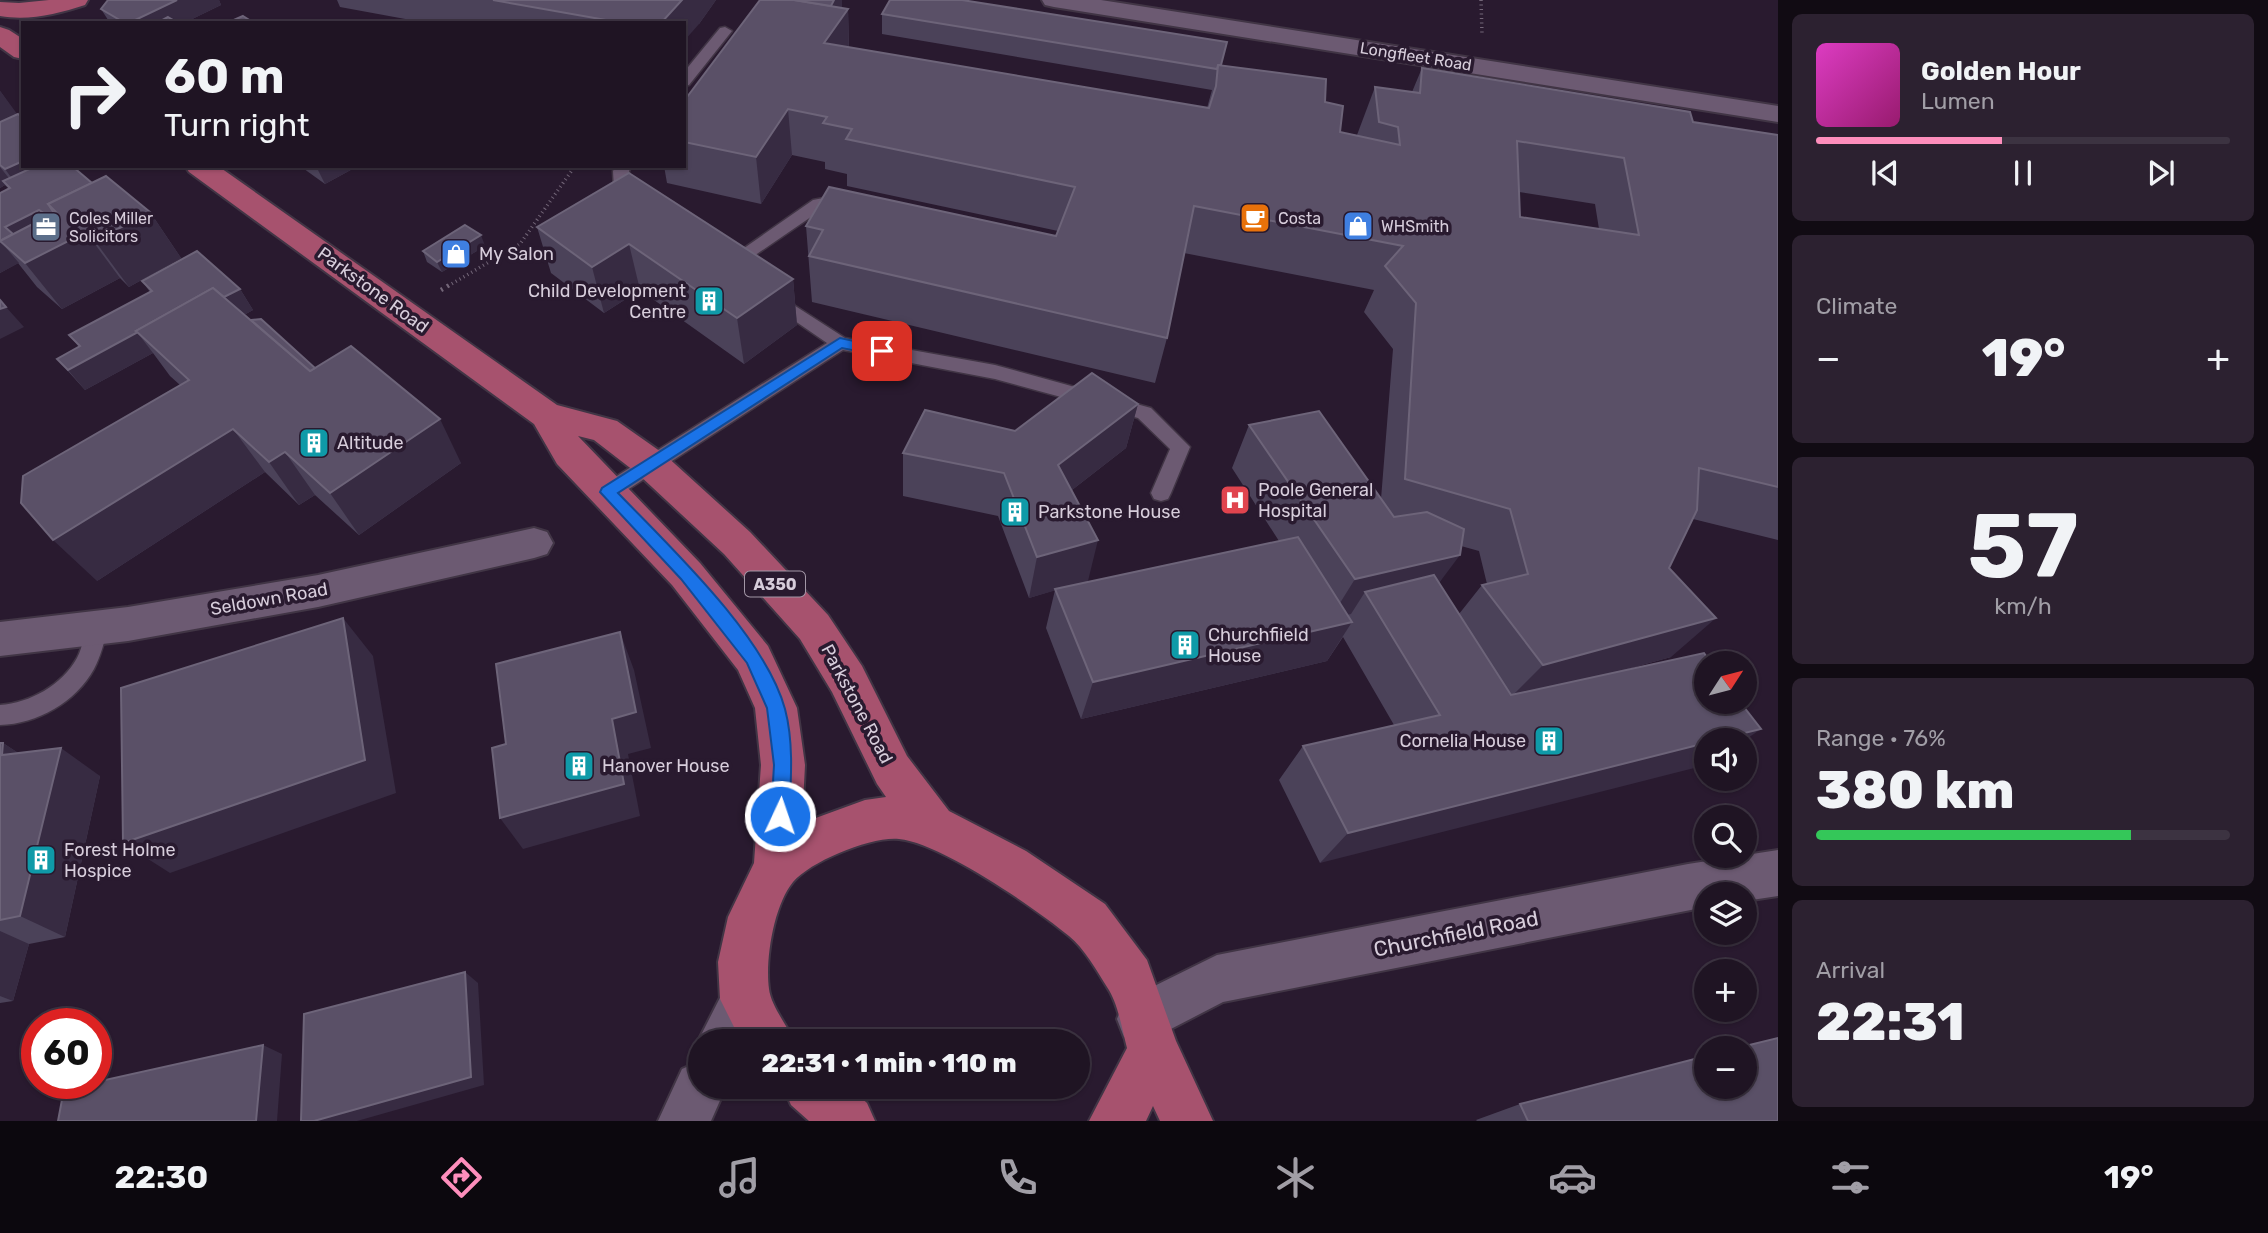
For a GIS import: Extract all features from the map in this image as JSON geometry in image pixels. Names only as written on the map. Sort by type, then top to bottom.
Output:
[{"type":"main road","points":[[0,9],[15,12],[88,3]]},
{"type":"main road","points":[[80,21],[88,3]]},
{"type":"main road","points":[[0,35],[21,50]]},
{"type":"main road","name":"Parkstone Road","points":[[202,168],[546,415],[605,430],[650,464],[732,537],[814,627],[847,679],[892,770],[933,826]]},
{"type":"main road","name":"Parkstone Road","points":[[546,415],[570,454],[686,574],[754,659],[776,708],[783,765],[777,866]]},
{"type":"main road","points":[[734,1020],[742,962],[752,917],[777,866],[820,838],[865,821],[898,817],[933,826],[1010,867],[1088,921],[1130,977],[1148,1034],[1187,1121]]},
{"type":"main road","points":[[1115,1121],[1127,1105],[1148,1034]]},
{"type":"main road","points":[[823,1099],[849,1121]]},
{"type":"street","name":"Longfleet Road","points":[[1054,0],[1778,114]]},
{"type":"street","name":"Seldown Road","points":[[0,639],[97,628],[318,591],[534,543]]},
{"type":"street","name":"Churchfield Road","points":[[1148,1034],[1217,979],[1315,962],[1688,887],[1778,873]]},
{"type":"street","points":[[684,1121],[694,1099]]},
{"type":"lane","points":[[686,80],[725,31]]},
{"type":"lane","points":[[623,168],[622,189],[646,210]]},
{"type":"lane","points":[[706,253],[732,271],[819,204],[834,199],[863,202]]},
{"type":"lane","points":[[761,290],[840,342],[995,372],[1144,413],[1180,447],[1161,494]]},
{"type":"lane","points":[[608,492],[840,342]]},
{"type":"lane","points":[[0,715],[26,712],[57,696],[85,664],[97,628]]},
{"type":"path","points":[[404,312],[520,244],[574,168]]},
{"type":"building","points":[[108,0],[177,0],[133,21],[122,21],[101,9]]},
{"type":"building","points":[[493,0],[682,0],[663,21],[612,21]]},
{"type":"building","points":[[760,0],[794,0],[848,9],[824,43],[1209,108],[1216,86],[1218,65],[1326,79],[1325,102],[1343,106],[1340,132],[1400,145],[1398,127],[1379,122],[1375,87],[1420,93],[1422,68],[1690,112],[1693,122],[1778,135],[1778,487],[1699,468],[1697,510],[1669,568],[1716,618],[1543,665],[1482,585],[1528,574],[1510,509],[1405,479],[1416,303],[1385,266],[1403,246],[1194,206],[1167,338],[809,256],[823,230],[806,226],[829,187],[1056,236],[1075,187],[846,139],[852,129],[823,123],[827,117],[788,109],[756,157],[686,142],[686,98]],"holes":[[[1517,141],[1624,158],[1639,235],[1520,217]]]},
{"type":"building","points":[[794,0],[834,0],[831,6]]},
{"type":"building","points":[[890,0],[962,0],[1227,42],[1221,65],[1218,65],[1217,69],[882,14]]},
{"type":"building","points":[[243,16],[251,21],[232,21]]},
{"type":"building","points":[[18,114],[21,116],[21,162],[5,169],[0,165],[0,122]]},
{"type":"building","points":[[32,168],[74,168],[92,183],[48,204],[54,213],[48,216],[39,210],[5,227],[13,234],[0,241],[0,193],[10,188],[3,181]]},
{"type":"building","points":[[629,173],[793,279],[737,318],[629,244],[592,267],[537,227]]},
{"type":"building","points":[[106,176],[150,212],[95,241],[86,232],[25,263],[0,241],[56,212],[48,204]]},
{"type":"building","points":[[465,225],[481,235],[437,262],[423,251]]},
{"type":"building","points":[[197,251],[240,289],[224,297],[213,288],[68,370],[57,359],[80,346],[69,335],[152,291],[142,281]]},
{"type":"building","points":[[213,288],[310,371],[351,346],[440,419],[330,493],[285,452],[269,462],[233,429],[53,540],[21,503],[23,476],[189,380],[136,331]]},
{"type":"building","points":[[261,319],[315,368],[310,371],[251,320]]},
{"type":"building","points":[[1092,373],[1138,404],[1058,465],[1098,540],[1037,557],[1004,473],[903,453],[925,410],[1015,431]]},
{"type":"building","points":[[1319,411],[1394,517],[1427,512],[1464,529],[1460,555],[1355,579],[1249,425]]},
{"type":"building","points":[[1298,537],[1352,622],[1093,682],[1055,589]]},
{"type":"building","name":"Cornelia House","points":[[1434,575],[1511,695],[1694,655],[1694,714],[1749,714],[1761,729],[1694,728],[1694,746],[1348,833],[1303,746],[1440,715],[1365,592]]},
{"type":"building","points":[[343,618],[365,760],[123,843],[121,688]]},
{"type":"building","points":[[620,632],[636,712],[612,719],[624,784],[500,818],[492,748],[506,744],[496,664]]},
{"type":"building","points":[[0,743],[3,743],[2,755],[61,748],[20,916],[0,920]]},
{"type":"building","points":[[465,972],[471,1077],[314,1121],[301,1121],[304,1014]]},
{"type":"building","points":[[1778,1038],[1778,1121],[1528,1121],[1520,1104],[1694,1059],[1694,1099],[1757,1099],[1757,1043]]},
{"type":"building","points":[[263,1045],[256,1121],[58,1121],[62,1099],[112,1099],[112,1078]]},
{"type":"place","name":"Costa","points":[[1255,218]]},
{"type":"place","name":"WHSmith","points":[[1358,226]]},
{"type":"place","name":"Coles Miller Solicitors","points":[[46,227]]},
{"type":"place","name":"My Salon","points":[[456,254]]},
{"type":"place","name":"Child Development Centre","points":[[709,301]]},
{"type":"place","name":"Altitude","points":[[314,443]]},
{"type":"place","name":"Poole General Hospital","points":[[1235,500]]},
{"type":"place","name":"Parkstone House","points":[[1015,512]]},
{"type":"place","name":"Churchfiield House","points":[[1185,645]]},
{"type":"place","name":"Cornelia House","points":[[1549,741]]},
{"type":"place","name":"Hanover House","points":[[579,766]]},
{"type":"place","name":"Forest Holme Hospice","points":[[41,860]]},
{"type":"route","points":[[780,816],[783,765],[776,708],[754,659],[686,574],[608,492],[840,342],[882,351]]}]
